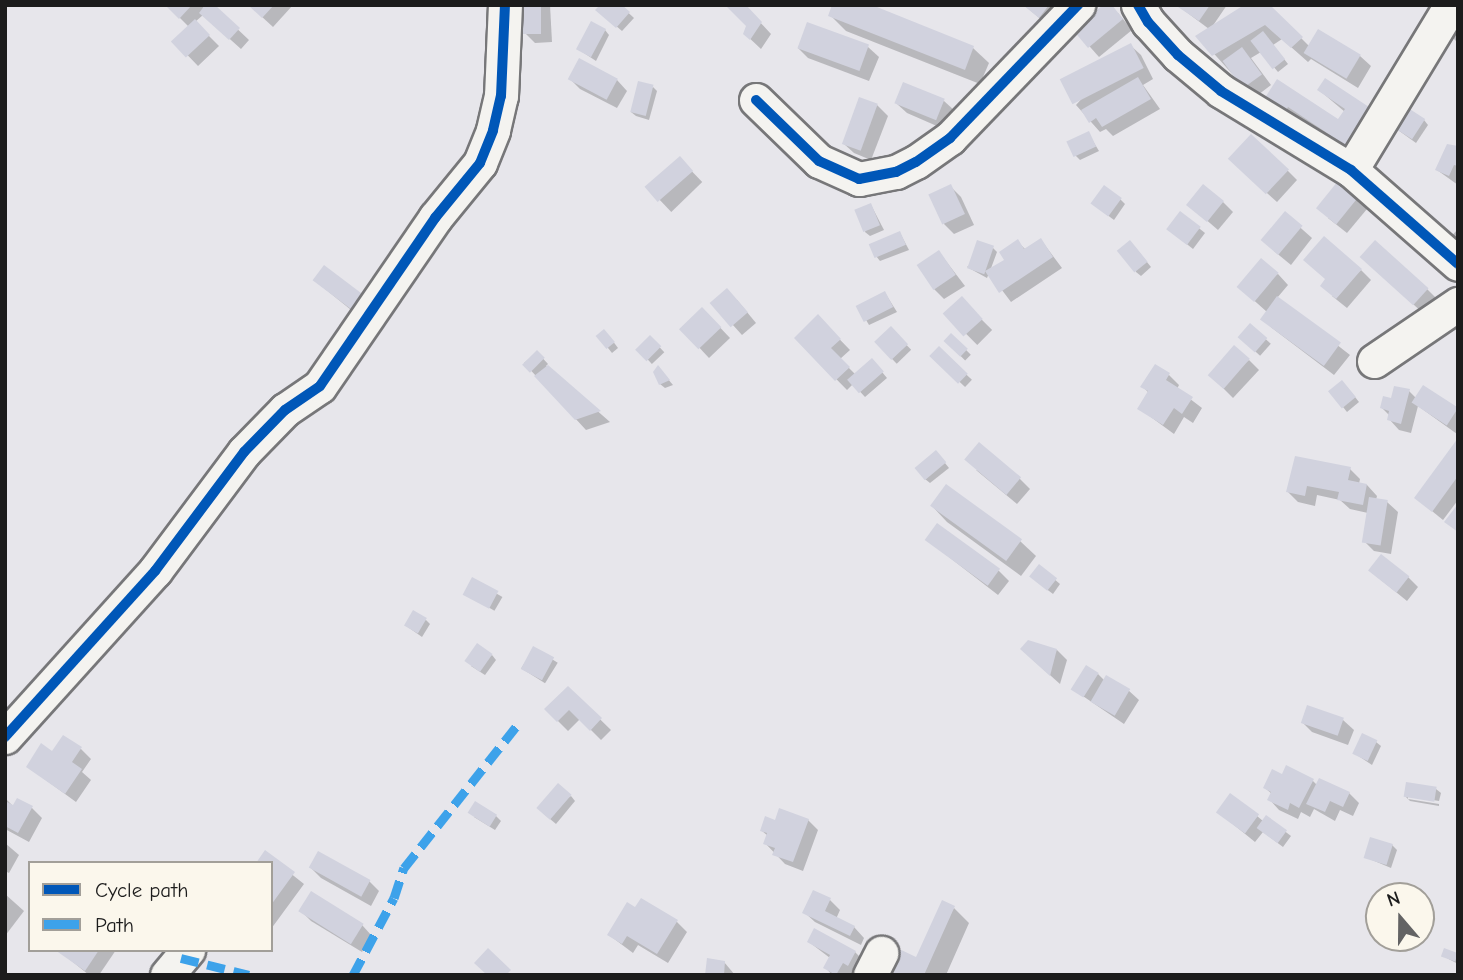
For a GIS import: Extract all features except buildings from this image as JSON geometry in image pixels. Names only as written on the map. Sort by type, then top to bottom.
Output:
[{"type":"street","points":[[5,737],[155,571],[244,452],[285,410],[320,386],[435,218],[480,163],[493,130],[501,96],[505,5]]},
{"type":"street","points":[[756,100],[819,161],[859,179],[895,172],[916,162],[950,138],[1078,5]]},
{"type":"street","points":[[1138,5],[1148,22],[1178,55],[1221,91],[1351,170],[1458,264]]},
{"type":"street","points":[[1351,170],[1451,5]]},
{"type":"street","points":[[1374,361],[1458,304]]},
{"type":"street","points":[[167,975],[186,952]]},
{"type":"marked path","points":[[353,975],[394,898],[404,868],[518,724]]},
{"type":"marked path","points":[[181,958],[249,975]]},
{"type":"cycle path","points":[[5,737],[155,571],[244,452],[285,410],[320,386],[435,218],[480,163],[493,130],[501,96],[505,5]]},
{"type":"cycle path","points":[[756,100],[819,161],[859,179],[896,172],[916,162],[950,138],[1078,5]]},
{"type":"cycle path","points":[[1138,5],[1148,22],[1178,55],[1221,91],[1351,170],[1458,264]]}]
